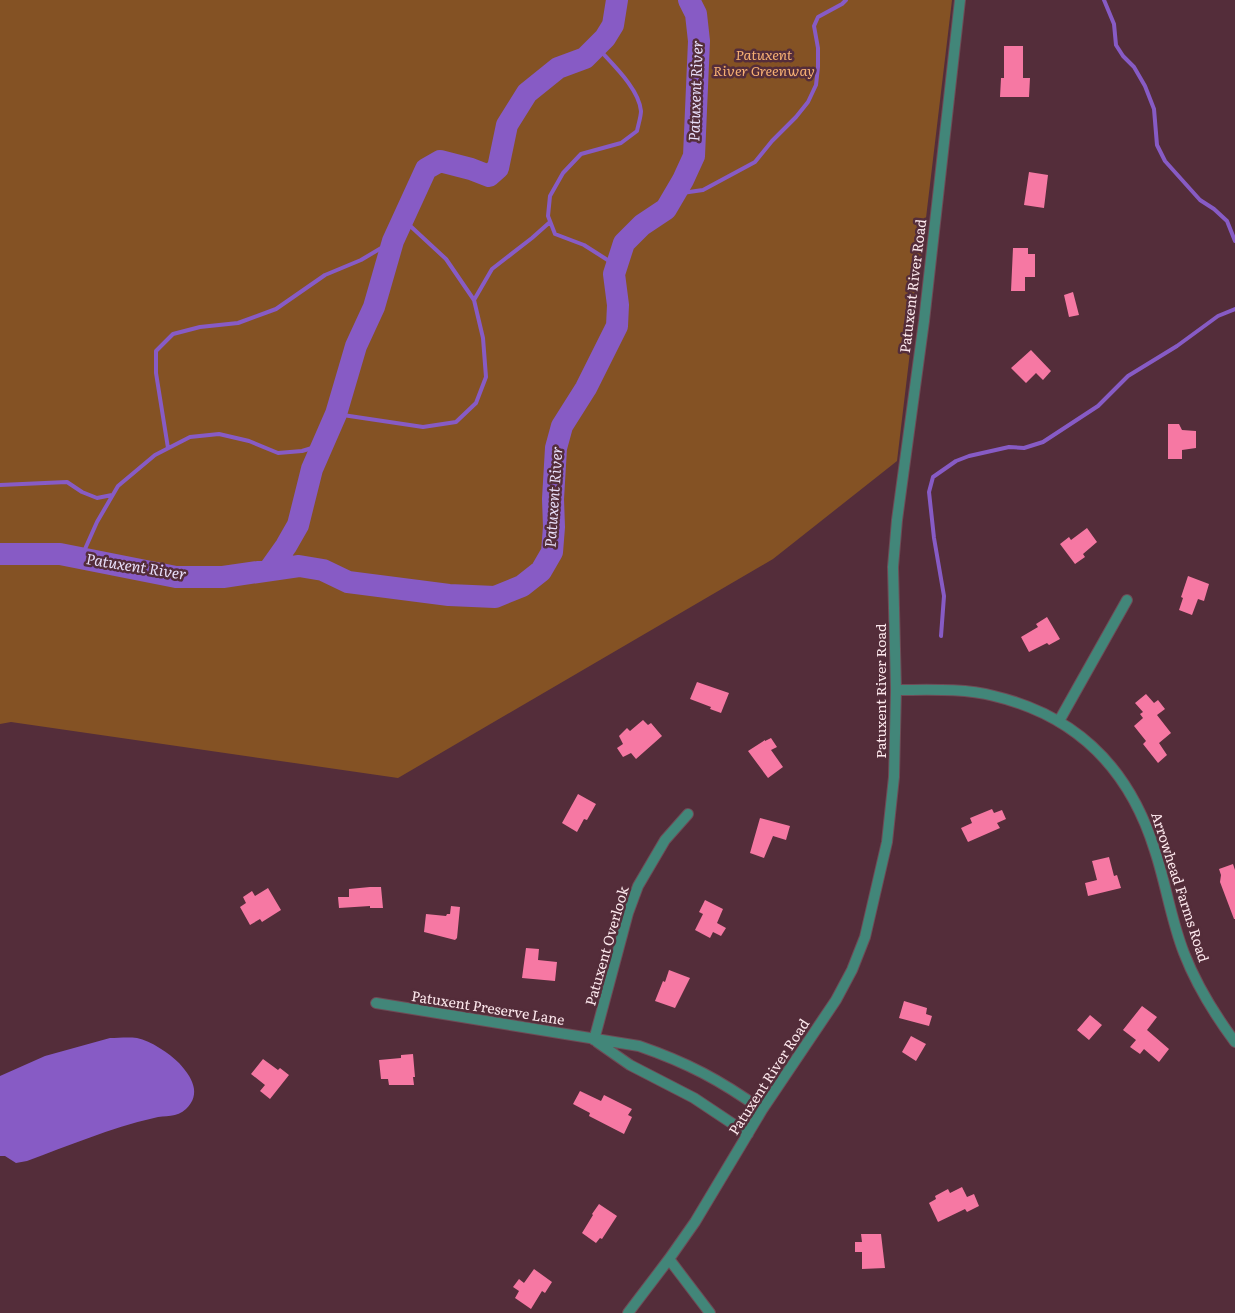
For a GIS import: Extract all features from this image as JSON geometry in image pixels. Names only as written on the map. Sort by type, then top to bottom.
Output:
[{"type":"street","name":"Patuxent River Road","points":[[628,1313],[670,1259],[695,1222],[762,1110],[836,1000],[852,970],[865,937],[887,842],[894,777],[896,690],[894,568],[897,520],[924,321],[960,0]]},
{"type":"street","points":[[1059,721],[1127,600]]},
{"type":"street","name":"Arrowhead Farms Road","points":[[896,690],[962,691],[994,696],[1024,705],[1059,721],[1099,753],[1132,794],[1144,818],[1184,953],[1211,1006],[1235,1042]]},
{"type":"street","name":"Patuxent Overlook","points":[[594,1040],[628,913],[638,886],[665,840],[688,814]]},
{"type":"street","name":"Patuxent Preserve Lane","points":[[376,1003],[639,1046],[702,1071],[733,1089],[762,1110]]},
{"type":"street","name":"Patuxent Preserve Lane","points":[[594,1040],[630,1065],[694,1098],[748,1134]]},
{"type":"street","points":[[670,1259],[710,1313]]},
{"type":"green space","name":"Patuxent River Greenway","points":[[0,0],[952,0],[897,461],[773,559],[398,778],[11,722],[0,724]]},
{"type":"shaded area","points":[[110,1038],[137,1038],[160,1048],[179,1063],[188,1074],[194,1092],[191,1103],[186,1109],[175,1115],[154,1118],[105,1132],[27,1161],[16,1163],[5,1156],[0,1156],[0,1076],[45,1056]]},
{"type":"building","points":[[1004,46],[1023,46],[1023,78],[1030,78],[1029,97],[1000,97],[1001,78],[1004,78]]},
{"type":"building","points":[[1029,172],[1048,175],[1044,208],[1024,205]]},
{"type":"building","points":[[1013,248],[1028,248],[1028,254],[1035,254],[1035,277],[1025,277],[1025,291],[1011,291]]},
{"type":"building","points":[[1073,292],[1079,315],[1069,317],[1064,295]]},
{"type":"building","points":[[1031,350],[1051,371],[1043,380],[1036,373],[1026,383],[1011,368]]},
{"type":"building","points":[[1168,424],[1179,424],[1182,430],[1196,431],[1196,448],[1182,450],[1182,459],[1168,459]]},
{"type":"building","points":[[1087,528],[1097,542],[1083,554],[1085,557],[1075,564],[1060,544],[1069,537],[1071,540]]},
{"type":"building","points":[[1188,576],[1209,584],[1204,601],[1198,599],[1192,615],[1179,610]]},
{"type":"building","points":[[1047,617],[1060,639],[1029,652],[1021,637],[1038,627],[1036,624]]},
{"type":"building","points":[[697,682],[729,693],[721,713],[690,699]]},
{"type":"building","points":[[1146,694],[1154,703],[1158,700],[1165,709],[1157,715],[1171,733],[1159,743],[1167,755],[1158,763],[1143,744],[1146,741],[1134,726],[1143,718],[1140,714],[1143,712],[1135,703]]},
{"type":"building","points":[[643,720],[648,725],[651,723],[662,736],[636,759],[631,753],[623,757],[617,748],[623,744],[619,736],[627,728],[630,731]]},
{"type":"building","points":[[771,738],[777,747],[771,750],[783,767],[768,778],[748,751]]},
{"type":"building","points":[[578,794],[596,804],[587,820],[584,819],[577,832],[562,823]]},
{"type":"building","points":[[992,809],[994,813],[1002,810],[1006,819],[997,823],[1000,828],[968,842],[961,828],[972,823],[970,818]]},
{"type":"building","points":[[760,818],[790,826],[786,840],[773,836],[764,858],[750,853]]},
{"type":"building","points":[[1109,857],[1114,876],[1117,875],[1121,888],[1088,896],[1085,883],[1097,880],[1092,861]]},
{"type":"building","points":[[1233,864],[1235,870],[1235,919],[1220,882],[1221,875],[1219,869]]},
{"type":"building","points":[[381,887],[383,908],[370,908],[370,906],[339,908],[338,897],[349,897],[349,889]]},
{"type":"building","points":[[268,888],[281,910],[262,922],[260,919],[250,925],[240,907],[246,903],[243,897],[252,891],[255,896]]},
{"type":"building","points":[[705,900],[723,909],[717,923],[726,928],[721,936],[713,932],[710,938],[695,930],[703,914],[699,912]]},
{"type":"building","points":[[451,906],[460,907],[457,938],[455,940],[424,932],[426,914],[446,916],[450,914]]},
{"type":"building","points":[[526,948],[539,949],[538,960],[557,962],[555,981],[522,978]]},
{"type":"building","points":[[669,970],[690,978],[675,1008],[655,1001]]},
{"type":"building","points":[[904,1001],[927,1008],[926,1014],[932,1016],[929,1026],[899,1018]]},
{"type":"building","points":[[1142,1006],[1157,1017],[1147,1030],[1169,1049],[1159,1062],[1144,1049],[1140,1054],[1130,1047],[1136,1040],[1123,1030]]},
{"type":"building","points":[[1090,1015],[1102,1025],[1089,1040],[1077,1030]]},
{"type":"building","points":[[911,1036],[926,1044],[916,1061],[902,1052]]},
{"type":"building","points":[[413,1054],[414,1085],[389,1085],[388,1079],[381,1079],[379,1060],[401,1058],[401,1055]]},
{"type":"building","points":[[263,1059],[278,1070],[280,1068],[289,1075],[270,1099],[260,1091],[265,1085],[251,1074]]},
{"type":"building","points":[[580,1091],[601,1101],[604,1095],[632,1109],[628,1115],[632,1117],[624,1134],[589,1116],[590,1113],[573,1104]]},
{"type":"building","points":[[962,1187],[967,1197],[974,1194],[979,1206],[967,1212],[965,1209],[938,1222],[929,1203],[936,1199],[935,1196],[948,1189],[950,1193]]},
{"type":"building","points":[[599,1204],[617,1216],[602,1239],[600,1238],[596,1243],[582,1233]]},
{"type":"building","points":[[861,1234],[881,1234],[885,1268],[862,1269],[862,1252],[855,1252],[855,1242],[862,1242]]},
{"type":"building","points":[[534,1269],[552,1282],[545,1293],[542,1291],[531,1309],[515,1298],[519,1291],[513,1287],[519,1279],[524,1283]]},
{"type":"waterway","points":[[269,570],[298,525],[312,469],[336,414],[356,346],[374,307],[393,241],[426,169],[440,161],[489,176],[498,168],[507,125],[527,93],[558,68],[585,58],[605,38],[613,25],[617,0]]},
{"type":"waterway","name":"Patuxent River","points":[[0,554],[60,554],[176,577],[223,577],[299,566],[323,570],[348,582],[449,595],[495,597],[522,586],[541,571],[552,552],[556,448],[562,426],[586,388],[617,326],[618,305],[614,274],[624,243],[642,225],[666,209],[694,156],[699,41],[696,14],[689,0]]},
{"type":"waterway","points":[[675,194],[703,190],[755,162],[772,141],[796,117],[808,102],[816,85],[818,48],[814,26],[818,17],[846,0]]},
{"type":"waterway","points":[[1104,0],[1114,24],[1116,45],[1123,56],[1134,67],[1145,86],[1154,109],[1157,145],[1165,161],[1200,200],[1227,221],[1235,241]]},
{"type":"waterway","points":[[596,46],[630,85],[639,102],[641,116],[637,131],[621,143],[581,154],[563,173],[550,196],[548,216],[555,234],[584,245],[617,266]]},
{"type":"waterway","points":[[336,414],[423,427],[456,422],[476,403],[486,377],[483,338],[474,300],[446,259],[406,222]]},
{"type":"waterway","points":[[474,300],[492,269],[550,222]]},
{"type":"waterway","points":[[168,448],[156,373],[156,351],[173,334],[200,327],[238,323],[276,309],[325,275],[361,260],[393,241]]},
{"type":"waterway","points":[[941,636],[944,596],[934,538],[929,492],[933,477],[956,461],[969,456],[1009,447],[1024,448],[1043,442],[1098,406],[1128,376],[1177,346],[1218,316],[1235,309]]},
{"type":"waterway","points":[[81,558],[97,522],[118,486],[155,455],[190,437],[219,434],[249,441],[278,453],[302,451],[322,445]]},
{"type":"waterway","points":[[0,485],[67,482],[82,492],[97,498],[112,495]]}]
